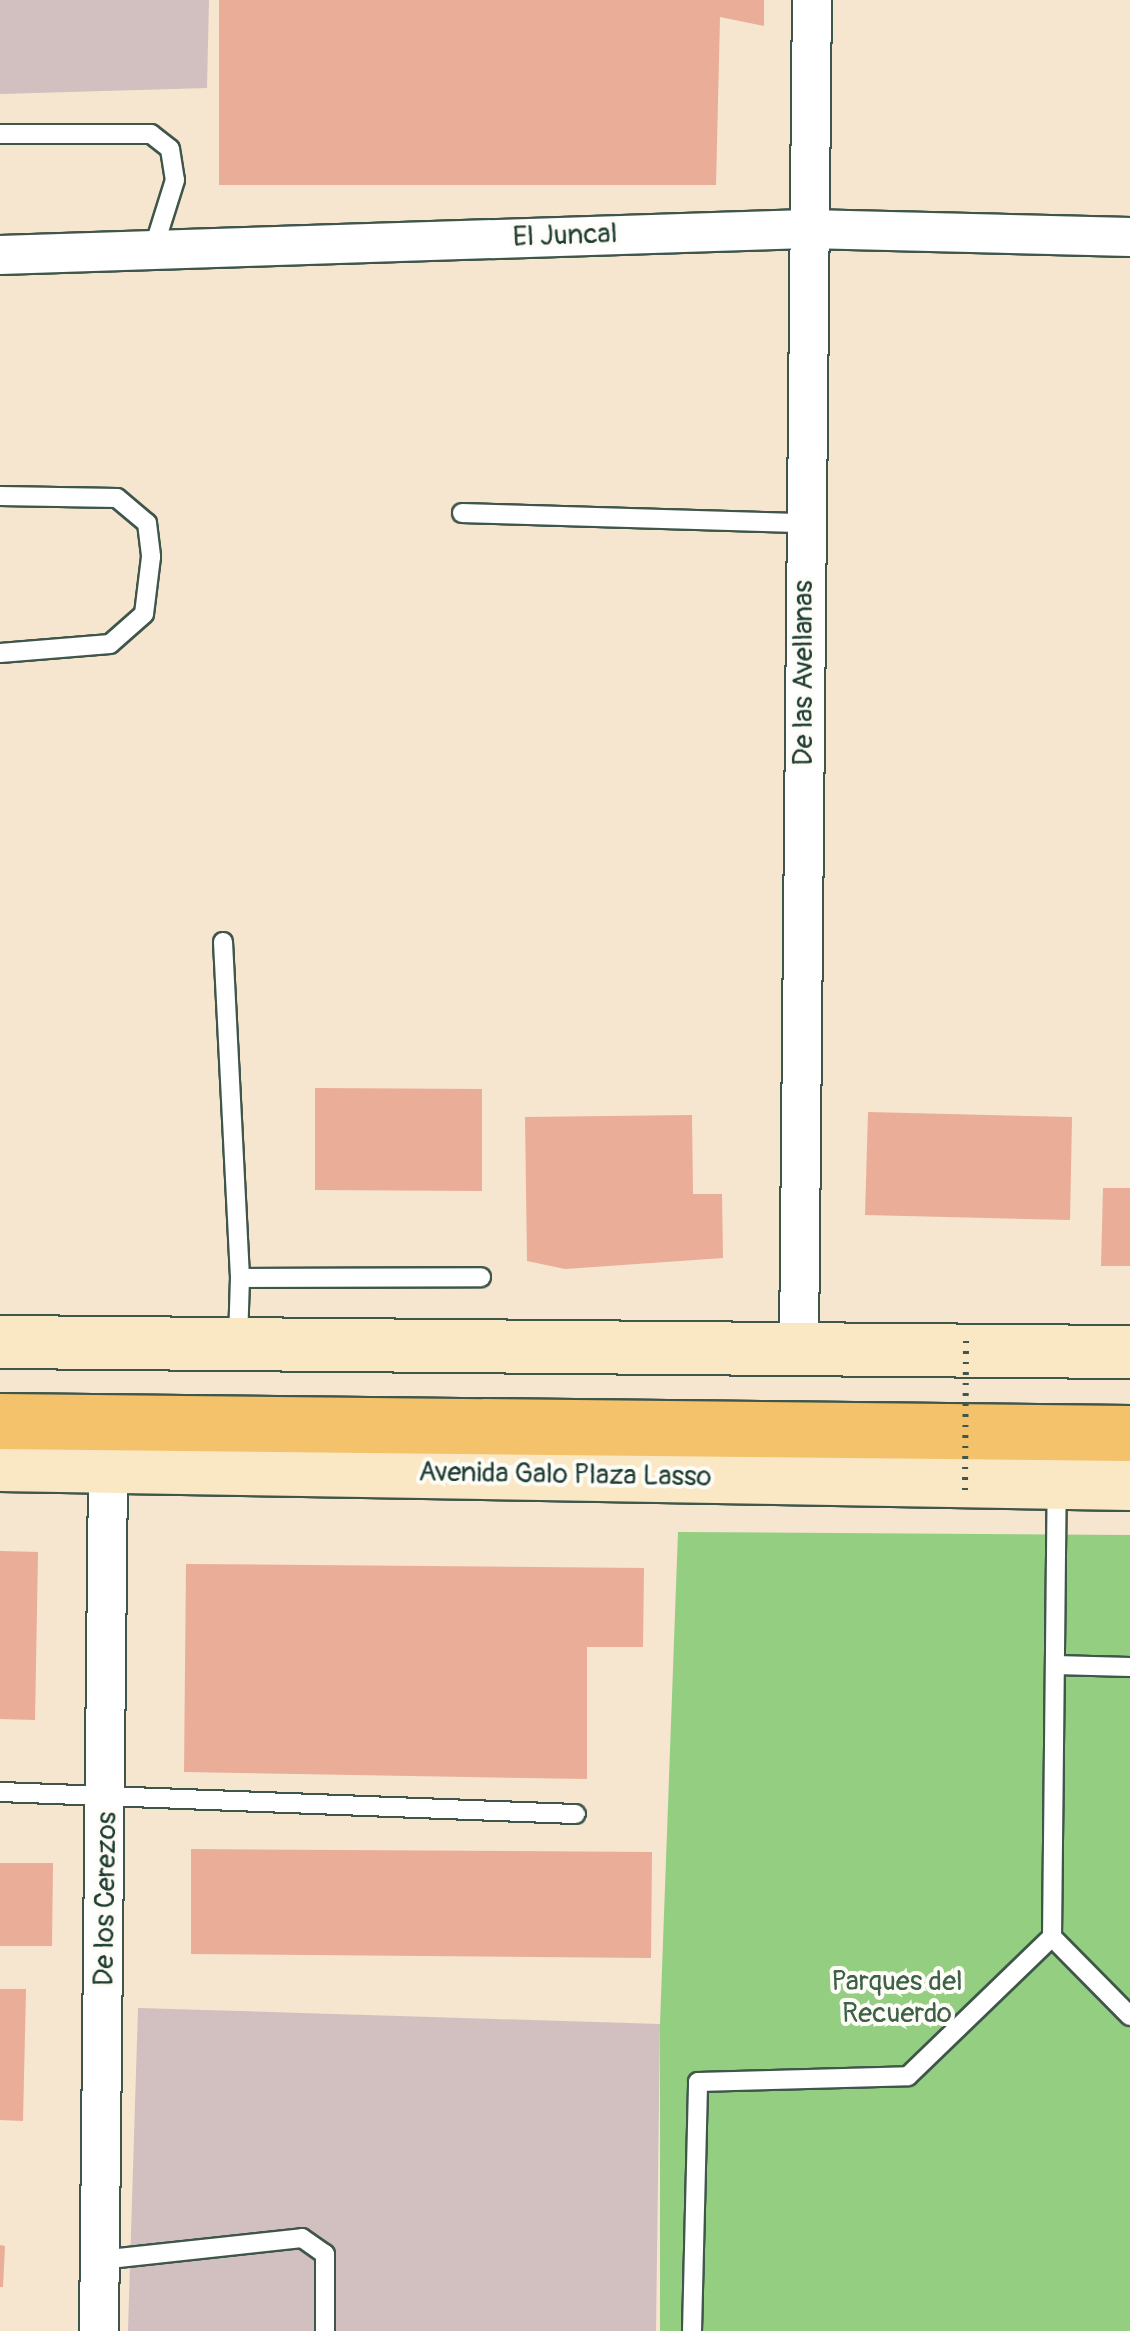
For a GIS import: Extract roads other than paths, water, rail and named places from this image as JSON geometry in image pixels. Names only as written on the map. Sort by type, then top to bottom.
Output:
[{"type":"main road","points":[[0,1342],[799,1346],[1130,1352]]},
{"type":"main road","points":[[0,1394],[1130,1398]]},
{"type":"main road","name":"Avenida Galo Plaza Lasso","points":[[0,1421],[1130,1433]]},
{"type":"main road","name":"Avenida Galo Plaza Lasso","points":[[0,1465],[1130,1484]]},
{"type":"street","name":"De las Avellanas","points":[[799,1346],[812,0]]},
{"type":"street","name":"El Juncal","points":[[0,255],[807,229],[1130,237]]},
{"type":"street","name":"De los Cerezos","points":[[98,2331],[108,1796],[108,1468]]},
{"type":"lane","points":[[0,134],[151,134],[170,149],[175,180],[153,250]]},
{"type":"lane","points":[[0,496],[117,498],[146,523],[151,556],[144,614],[110,644],[0,653]]},
{"type":"lane","points":[[462,514],[805,522]]},
{"type":"lane","points":[[223,942],[240,1278],[237,1343]]},
{"type":"lane","points":[[240,1278],[480,1277]]},
{"type":"lane","points":[[1057,1484],[1052,1937],[1130,2016]]},
{"type":"lane","points":[[1055,1665],[1130,1667]]},
{"type":"lane","points":[[0,1792],[576,1814]]},
{"type":"lane","points":[[692,2331],[698,2082],[908,2076],[1052,1937]]},
{"type":"lane","points":[[100,2260],[302,2238],[326,2254],[325,2331]]},
{"type":"park label","name":"Parques del Recuerdo","points":[[897,1998]]}]
